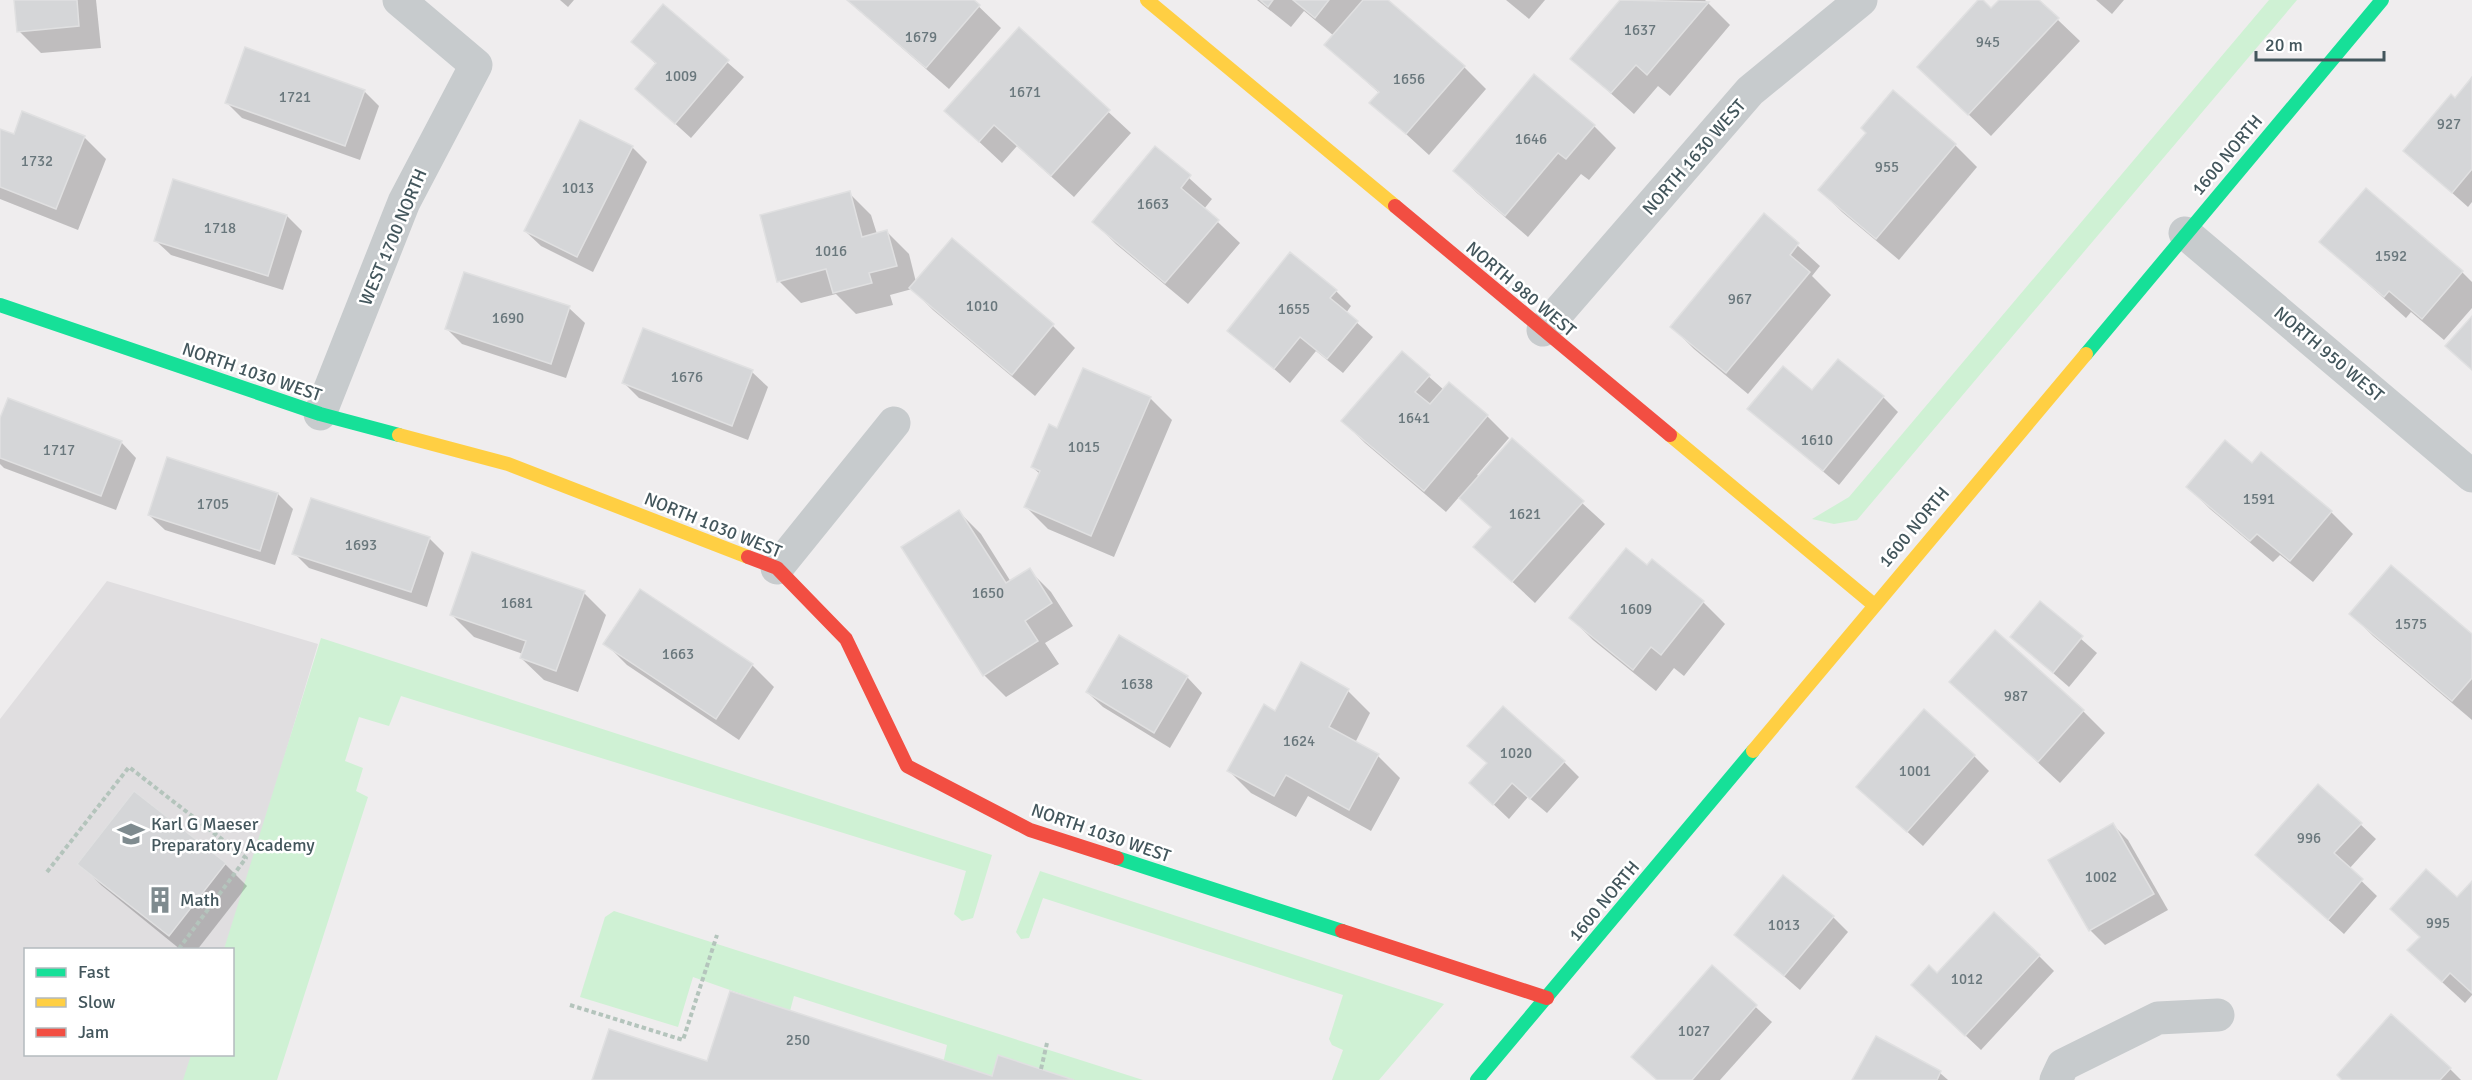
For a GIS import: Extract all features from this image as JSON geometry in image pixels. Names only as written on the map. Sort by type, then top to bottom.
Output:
[{"type":"street","name":"WEST 1700 NORTH","points":[[320,414],[404,202],[476,65],[399,0]]},
{"type":"street","name":"NORTH 980 WEST","points":[[1147,0],[1873,604]]},
{"type":"street","name":"1600 NORTH","points":[[1477,1080],[1873,604],[2382,0]]},
{"type":"street","name":"NORTH 1630 WEST","points":[[1543,330],[1750,91],[1857,1]]},
{"type":"street","name":"NORTH 950 WEST","points":[[2185,233],[2472,476]]},
{"type":"street","name":"NORTH 1030 WEST","points":[[0,305],[320,414],[508,464],[777,568],[846,639],[907,766],[1030,830],[1547,998]]},
{"type":"street","points":[[777,568],[894,423]]},
{"type":"street","points":[[2056,1080],[2064,1065],[2158,1018],[2218,1015]]},
{"type":"path","points":[[47,872],[129,767],[246,858],[179,948]]},
{"type":"path","points":[[570,1005],[683,1040],[717,935]]},
{"type":"path","points":[[1041,1069],[1047,1043]]},
{"type":"shaded area","name":"Karl G Maeser Preparatory Academy","points":[[107,581],[318,644],[227,948],[24,948],[24,1056],[195,1056],[188,1080],[0,1080],[0,719]]},
{"type":"green space","points":[[2269,0],[2297,0],[1857,520],[1834,524],[1812,519],[1849,497]]},
{"type":"green space","points":[[321,638],[992,855],[973,918],[962,921],[954,914],[966,871],[401,696],[389,726],[359,717],[345,761],[363,768],[356,791],[368,797],[277,1080],[183,1080],[191,1056],[234,1056],[234,948],[224,948]]},
{"type":"green space","points":[[1040,871],[1444,1004],[1379,1080],[1332,1080],[1343,1050],[1332,1045],[1329,1039],[1343,995],[1043,898],[1029,938],[1021,939],[1016,932]]},
{"type":"green space","points":[[614,911],[1143,1080],[1074,1080],[998,1056],[992,1076],[943,1064],[947,1045],[794,996],[790,1011],[693,977],[678,1027],[580,997],[605,917]]},
{"type":"building","points":[[14,0],[77,0],[79,26],[17,32]]},
{"type":"building","points":[[847,0],[974,0],[980,5],[926,68]]},
{"type":"building","points":[[1260,0],[1273,0],[1268,7]]},
{"type":"building","points":[[1293,0],[1329,0],[1315,18]]},
{"type":"building","points":[[1363,0],[1388,0],[1465,66],[1406,134],[1369,103],[1379,92],[1324,45]]},
{"type":"building","points":[[1620,0],[1709,2],[1647,75],[1636,65],[1611,93],[1570,59]]},
{"type":"building","points":[[1978,0],[1983,0],[1991,8],[1999,0],[2039,0],[2059,18],[1968,115],[1917,67]]},
{"type":"building","points":[[663,4],[729,60],[675,124],[635,89],[656,63],[631,42]]},
{"type":"building","points":[[1019,27],[1110,110],[1051,176],[994,125],[979,142],[944,111]]},
{"type":"building","points":[[245,47],[365,90],[345,146],[225,103]]},
{"type":"building","points":[[1534,74],[1595,125],[1566,159],[1558,153],[1505,216],[1453,171]]},
{"type":"building","points":[[2472,77],[2472,169],[2452,193],[2403,151],[2451,94],[2455,98]]},
{"type":"building","points":[[1893,90],[1956,144],[1876,239],[1818,190],[1866,133],[1861,128]]},
{"type":"building","points":[[22,111],[85,136],[56,209],[0,187],[0,129],[14,134]]},
{"type":"building","points":[[580,120],[633,146],[577,257],[524,231]]},
{"type":"building","points":[[1155,146],[1191,175],[1181,188],[1219,220],[1165,283],[1092,222]]},
{"type":"building","points":[[173,179],[287,215],[268,276],[154,241]]},
{"type":"building","points":[[2366,188],[2463,271],[2422,319],[2389,291],[2384,297],[2319,242]]},
{"type":"building","points":[[850,191],[862,237],[887,230],[897,266],[869,273],[872,283],[833,293],[826,269],[777,282],[760,215]]},
{"type":"building","points":[[1764,213],[1799,243],[1790,255],[1810,272],[1726,373],[1670,327]]},
{"type":"building","points":[[952,238],[1054,324],[1012,375],[909,288]]},
{"type":"building","points":[[1290,252],[1337,290],[1330,298],[1358,321],[1327,359],[1300,337],[1274,369],[1227,331]]},
{"type":"building","points":[[464,272],[570,306],[551,364],[445,329]]},
{"type":"building","points":[[2472,316],[2472,370],[2445,346]]},
{"type":"building","points":[[643,328],[753,370],[732,426],[622,383]]},
{"type":"building","points":[[1402,351],[1430,375],[1415,392],[1430,404],[1449,382],[1488,415],[1424,491],[1341,421]]},
{"type":"building","points":[[1838,359],[1884,396],[1823,471],[1747,409],[1783,366],[1812,390]]},
{"type":"building","points":[[1083,368],[1151,397],[1091,536],[1024,507],[1040,471],[1031,467],[1049,424],[1057,428]]},
{"type":"building","points":[[8,398],[122,441],[101,496],[0,458],[0,418]]},
{"type":"building","points":[[1512,438],[1584,501],[1512,582],[1473,547],[1491,527],[1459,498]]},
{"type":"building","points":[[2225,440],[2252,463],[2261,452],[2332,511],[2290,561],[2257,534],[2250,541],[2186,487]]},
{"type":"building","points":[[167,457],[278,493],[260,551],[148,515]]},
{"type":"building","points":[[311,498],[430,537],[411,592],[292,554]]},
{"type":"building","points":[[959,510],[1006,583],[1030,568],[1052,603],[1025,621],[1038,641],[983,676],[901,547]]},
{"type":"building","points":[[1626,548],[1647,565],[1652,559],[1704,601],[1661,655],[1651,647],[1633,670],[1569,618]]},
{"type":"building","points":[[472,552],[585,591],[556,671],[520,658],[526,641],[450,615]]},
{"type":"building","points":[[2391,565],[2472,634],[2472,678],[2452,701],[2349,614]]},
{"type":"building","points":[[640,589],[753,664],[716,719],[603,644]]},
{"type":"building","points":[[2040,601],[2083,636],[2053,673],[2010,637]]},
{"type":"building","points":[[1995,630],[2084,710],[2038,762],[1949,682]]},
{"type":"building","points":[[1119,635],[1188,676],[1154,733],[1086,692]]},
{"type":"building","points":[[1301,662],[1349,689],[1329,727],[1379,754],[1349,810],[1286,775],[1274,796],[1227,771],[1264,704],[1275,711]]},
{"type":"building","points":[[1503,706],[1565,761],[1530,799],[1512,783],[1493,805],[1469,783],[1487,763],[1467,746]]},
{"type":"building","points":[[1924,709],[1975,755],[1907,832],[1856,787]]},
{"type":"building","points":[[2318,784],[2362,823],[2334,853],[2363,879],[2328,920],[2255,855]]},
{"type":"building","name":"Math","points":[[134,791],[226,863],[169,936],[77,864]]},
{"type":"building","points":[[2113,823],[2154,894],[2089,931],[2048,860]]},
{"type":"building","points":[[2426,869],[2457,897],[2472,881],[2472,993],[2450,973],[2442,982],[2407,950],[2420,937],[2390,909]]},
{"type":"building","points":[[1783,875],[1834,916],[1784,976],[1734,935]]},
{"type":"building","points":[[1994,912],[2040,955],[1965,1036],[1911,985],[1929,965],[1937,973]]},
{"type":"building","points":[[1712,965],[1757,1005],[1692,1080],[1657,1080],[1631,1057]]},
{"type":"building","points":[[730,991],[992,1076],[998,1055],[1074,1080],[592,1080],[609,1029],[707,1061]]},
{"type":"building","points":[[2391,1014],[2451,1068],[2440,1080],[2342,1080],[2337,1075]]},
{"type":"building","points":[[1876,1036],[1941,1071],[1937,1080],[1852,1080]]},
{"type":"traffic: fast","points":[[2086,354],[2382,0]]},
{"type":"traffic: fast","points":[[0,305],[320,414],[399,435]]},
{"type":"traffic: fast","points":[[1477,1080],[1753,751]]},
{"type":"traffic: fast","points":[[1117,858],[1342,931]]},
{"type":"traffic: slow","points":[[1147,0],[1395,206]]},
{"type":"traffic: slow","points":[[1753,751],[2086,354]]},
{"type":"traffic: slow","points":[[399,435],[508,464],[748,557]]},
{"type":"traffic: slow","points":[[1670,435],[1873,604]]},
{"type":"traffic: jam","points":[[1395,206],[1670,435]]},
{"type":"traffic: jam","points":[[748,557],[777,568],[846,639],[907,766],[1030,830],[1117,858]]},
{"type":"traffic: jam","points":[[1342,931],[1547,998]]},
{"type":"place","name":"Karl G Maeser Preparatory Academy","points":[[131,834]]},
{"type":"place","name":"Math","points":[[160,900]]}]
